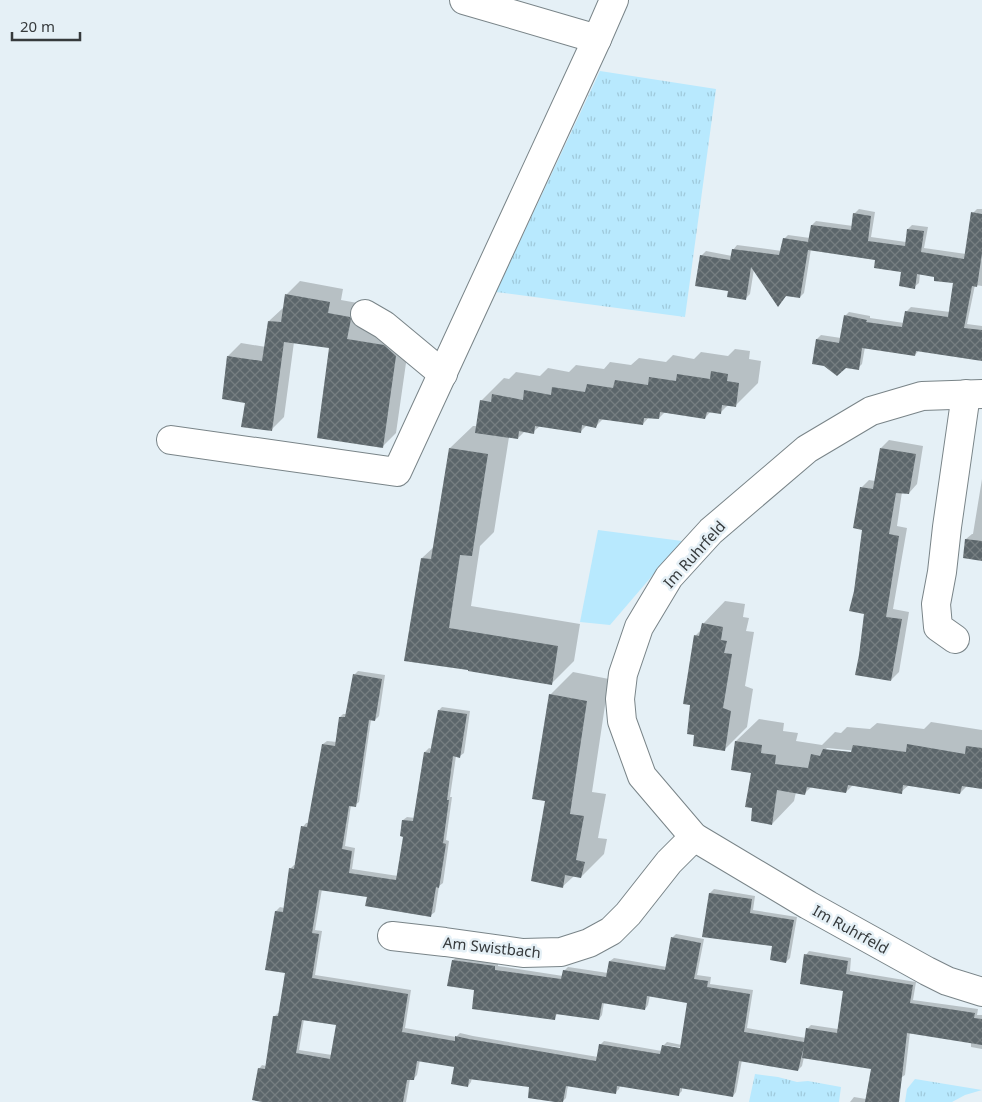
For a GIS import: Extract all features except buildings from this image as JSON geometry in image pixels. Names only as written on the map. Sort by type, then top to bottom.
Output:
[{"type":"street","points":[[464,0],[597,39]]},
{"type":"street","points":[[171,440],[397,472],[614,0]]},
{"type":"street","points":[[365,314],[384,325],[443,374]]},
{"type":"street","name":"Im Ruhrfeld","points":[[955,639],[938,627],[936,604],[947,527],[974,394],[922,396],[871,411],[807,449],[711,531],[669,577],[639,626],[623,674],[620,699],[622,721],[642,776],[694,837],[808,905],[947,982],[982,992]]},
{"type":"street","name":"Am Swistbach","points":[[392,936],[523,953],[561,952],[589,943],[611,931],[628,914],[669,862],[694,837]]},
{"type":"green space","points":[[600,71],[716,89],[685,317],[496,292]]},
{"type":"green space","points":[[598,530],[682,541],[610,625],[580,622]]},
{"type":"green space","points":[[755,1074],[797,1082],[808,1081],[841,1087],[839,1102],[749,1102]]},
{"type":"green space","points":[[915,1079],[982,1090],[965,1095],[952,1102],[905,1102],[907,1089]]}]
